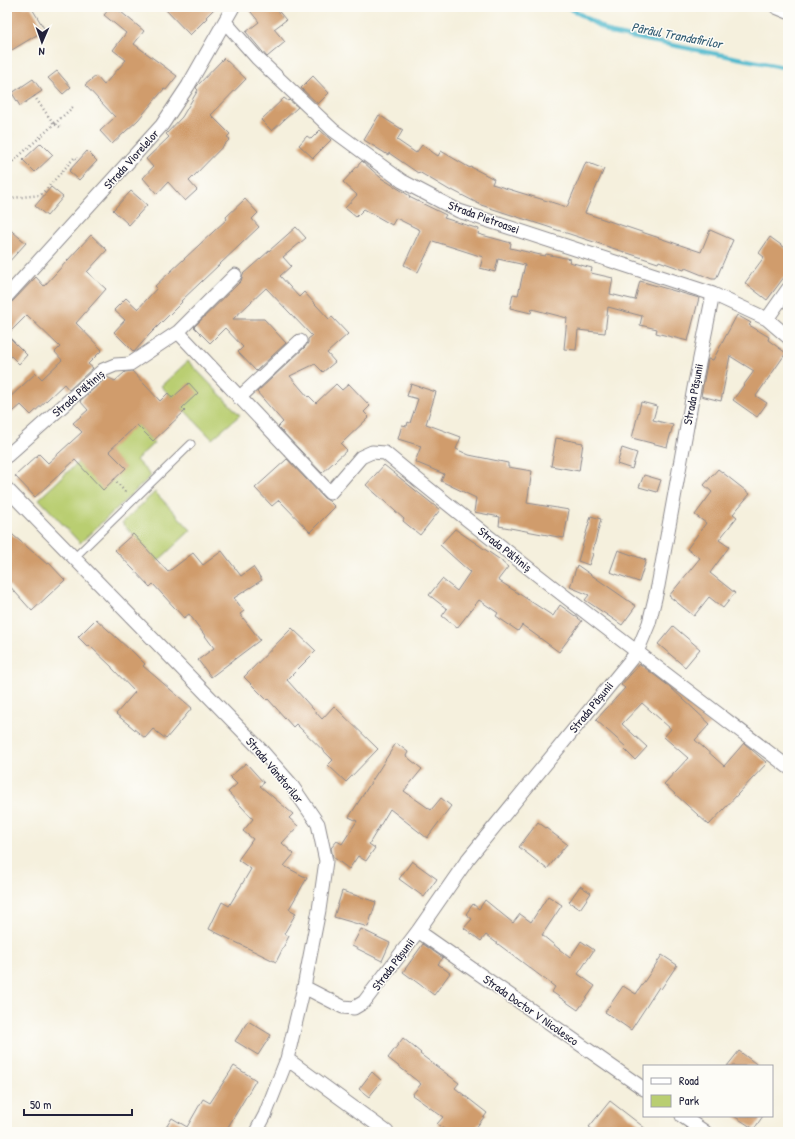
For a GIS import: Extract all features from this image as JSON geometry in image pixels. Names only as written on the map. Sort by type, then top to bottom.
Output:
[{"type":"street","name":"Strada Viorelelor","points":[[7,296],[162,125],[188,86],[233,7]]},
{"type":"street","points":[[776,7],[788,12]]},
{"type":"street","name":"Strada Pietroasei","points":[[225,22],[257,58],[333,130],[402,181],[459,211],[713,294],[767,320],[788,337]]},
{"type":"street","name":"Strada Păltiniș","points":[[7,456],[103,370],[115,365],[130,364],[178,332],[235,275]]},
{"type":"street","points":[[767,320],[788,289]]},
{"type":"street","name":"Strada Pășunii","points":[[304,987],[343,1007],[354,1008],[364,1002],[418,931],[468,859],[637,652],[649,623],[658,586],[713,294]]},
{"type":"street","name":"Strada Păltiniș","points":[[178,332],[330,493],[361,457],[372,452],[385,453],[449,506],[788,767]]},
{"type":"street","points":[[239,398],[300,341]]},
{"type":"street","name":"Strada Vânătorilor","points":[[7,489],[261,750],[290,783],[318,824],[326,861],[319,910],[304,987],[287,1059],[265,1115],[256,1132]]},
{"type":"street","name":"Strada Doctor V Nicolesco","points":[[418,931],[643,1088]]},
{"type":"street","points":[[287,1059],[387,1132]]},
{"type":"street","points":[[683,1117],[705,1132]]},
{"type":"lane","points":[[74,558],[191,444]]},
{"type":"path","points":[[34,96],[54,124],[60,127]]},
{"type":"path","points":[[7,167],[73,107]]},
{"type":"path","points":[[7,194],[12,198],[41,195],[75,157],[78,160]]},
{"type":"path","points":[[114,479],[133,501]]},
{"type":"green space","points":[[188,361],[240,415],[212,439],[161,386]]},
{"type":"green space","points":[[128,415],[154,443],[136,460],[151,476],[80,543],[39,499]]},
{"type":"green space","points":[[155,492],[191,530],[158,561],[122,523]]},
{"type":"building","points":[[7,7],[31,7],[45,30],[7,53]]},
{"type":"building","points":[[111,7],[115,7],[144,31],[134,44],[177,76],[138,120],[112,144],[100,131],[115,117],[85,85],[96,76],[104,85],[126,60],[113,50],[126,33],[104,15]]},
{"type":"building","points":[[163,7],[216,7],[190,35]]},
{"type":"building","points":[[247,7],[275,7],[286,20],[274,29],[285,42],[267,57],[246,32],[259,22]]},
{"type":"building","points":[[224,58],[246,79],[211,115],[230,134],[227,137],[230,139],[189,181],[197,190],[185,201],[168,182],[157,194],[143,178],[153,167],[146,159],[169,137],[166,134],[182,117],[198,90],[196,88],[197,86]]},
{"type":"building","points":[[57,71],[71,87],[63,94],[48,78]]},
{"type":"building","points":[[313,76],[329,93],[318,104],[301,88]]},
{"type":"building","points":[[33,79],[42,91],[20,106],[12,93]]},
{"type":"building","points":[[284,98],[298,107],[272,131],[261,120]]},
{"type":"building","points":[[379,115],[403,130],[397,140],[416,153],[422,145],[438,156],[441,151],[470,168],[471,167],[494,179],[492,184],[567,207],[586,162],[604,169],[585,213],[701,252],[710,230],[733,240],[716,279],[712,279],[685,268],[684,270],[659,261],[658,263],[481,205],[452,190],[451,191],[419,172],[418,173],[389,153],[388,155],[364,140]]},
{"type":"building","points":[[320,130],[331,140],[313,158],[299,145],[307,136],[311,139]]},
{"type":"building","points":[[41,143],[53,155],[35,172],[23,160]]},
{"type":"building","points":[[87,151],[97,161],[79,180],[69,171]]},
{"type":"building","points":[[362,161],[381,178],[410,196],[409,197],[446,215],[444,218],[479,229],[478,234],[511,243],[510,248],[545,256],[546,254],[570,259],[569,262],[592,268],[591,273],[613,278],[610,294],[635,300],[640,281],[699,298],[688,341],[656,333],[657,329],[640,325],[642,316],[608,307],[605,333],[578,330],[576,350],[564,349],[567,318],[532,309],[531,313],[510,308],[513,294],[518,295],[525,265],[498,259],[495,272],[480,268],[483,257],[433,241],[418,272],[404,265],[420,230],[396,218],[392,225],[364,209],[356,217],[345,208],[357,195],[343,182]]},
{"type":"building","points":[[51,187],[63,197],[47,216],[35,206]]},
{"type":"building","points":[[131,191],[147,205],[129,225],[113,210]]},
{"type":"building","points":[[245,199],[258,213],[252,219],[259,227],[181,301],[182,302],[134,352],[114,332],[125,320],[114,310],[126,298],[138,309],[157,288],[155,286],[227,219],[226,217]]},
{"type":"building","points":[[7,227],[26,243],[7,264]]},
{"type":"building","points":[[296,227],[306,238],[283,257],[291,266],[280,276],[299,297],[304,292],[329,319],[332,317],[348,334],[327,353],[335,362],[323,372],[315,364],[290,376],[308,397],[309,396],[316,403],[336,384],[342,390],[349,384],[370,406],[364,412],[369,417],[341,444],[347,450],[322,473],[278,427],[283,422],[257,392],[305,347],[308,343],[308,339],[312,336],[266,288],[233,319],[264,319],[286,343],[256,371],[238,352],[243,347],[225,328],[210,343],[194,327],[241,281],[243,274]]},
{"type":"building","points":[[91,235],[107,250],[87,272],[106,289],[76,323],[102,350],[88,364],[93,368],[69,390],[64,384],[31,415],[21,405],[7,417],[7,400],[36,373],[42,379],[62,360],[55,352],[60,347],[27,315],[7,335],[7,318],[10,304],[36,277],[44,286]]},
{"type":"building","points":[[770,237],[788,250],[788,272],[767,300],[745,283],[764,257],[759,253]]},
{"type":"building","points":[[737,315],[751,323],[749,325],[769,337],[768,340],[786,353],[756,396],[767,403],[757,417],[733,400],[754,371],[730,356],[721,401],[701,396],[708,359],[713,360]]},
{"type":"building","points":[[7,335],[27,355],[19,364],[7,352]]},
{"type":"building","points":[[132,371],[160,401],[168,393],[172,398],[189,383],[198,393],[182,408],[185,411],[153,441],[137,425],[109,451],[126,468],[103,490],[75,460],[35,497],[15,476],[39,454],[48,463],[82,432],[73,423],[88,410],[80,401],[107,377],[115,381],[125,372]]},
{"type":"building","points":[[411,384],[436,392],[426,424],[461,437],[456,449],[469,455],[508,463],[508,467],[532,471],[527,503],[569,510],[564,538],[499,526],[500,517],[474,512],[476,498],[441,481],[444,474],[415,462],[421,446],[398,439],[402,425],[407,426],[408,422],[410,423],[418,399],[407,396]]},
{"type":"building","points":[[641,402],[657,406],[653,420],[673,425],[667,447],[632,438]]},
{"type":"building","points":[[556,438],[583,443],[579,471],[551,466]]},
{"type":"building","points":[[622,448],[637,453],[632,469],[617,464]]},
{"type":"building","points":[[287,459],[324,498],[335,507],[310,532],[279,500],[272,506],[255,488]]},
{"type":"building","points":[[384,465],[440,510],[420,535],[403,521],[404,519],[366,485]]},
{"type":"building","points":[[718,469],[750,494],[733,514],[737,517],[719,540],[729,547],[710,573],[735,593],[723,608],[709,597],[694,616],[669,596],[700,558],[687,549],[706,523],[695,515],[712,492],[704,485]]},
{"type":"building","points":[[644,475],[661,480],[657,492],[639,487]]},
{"type":"building","points":[[591,516],[601,519],[589,565],[578,561]]},
{"type":"building","points":[[455,529],[502,561],[508,567],[498,580],[553,616],[560,605],[582,621],[559,652],[522,625],[518,631],[496,616],[498,613],[479,600],[457,628],[442,616],[447,609],[429,595],[442,579],[457,591],[470,572],[440,545]]},
{"type":"building","points":[[7,530],[47,564],[49,563],[65,580],[32,611],[7,583]]},
{"type":"building","points":[[133,534],[168,572],[193,553],[203,565],[222,551],[241,576],[253,567],[262,580],[234,598],[244,611],[240,614],[260,640],[211,677],[198,660],[214,648],[189,614],[184,618],[153,584],[150,587],[115,550]]},
{"type":"building","points":[[618,550],[646,560],[639,582],[610,572]]},
{"type":"building","points":[[577,565],[636,606],[622,625],[585,600],[589,595],[570,587]]},
{"type":"building","points":[[96,619],[145,664],[143,666],[192,708],[166,739],[153,729],[145,738],[116,714],[135,692],[112,667],[89,645],[88,647],[78,637]]},
{"type":"building","points":[[673,626],[700,649],[685,667],[658,644]]},
{"type":"building","points":[[292,628],[316,651],[287,680],[322,719],[334,706],[378,749],[346,782],[328,765],[333,760],[296,724],[293,727],[268,699],[267,700],[244,677]]},
{"type":"building","points":[[640,664],[670,687],[710,724],[695,740],[724,766],[744,743],[767,763],[709,825],[664,784],[688,758],[664,737],[671,729],[642,703],[622,724],[647,747],[635,760],[624,749],[626,747],[596,720],[625,688],[621,685]]},
{"type":"building","points":[[396,743],[408,752],[406,756],[422,769],[404,791],[431,810],[441,798],[451,806],[427,838],[390,809],[369,844],[375,848],[366,861],[358,856],[349,869],[333,857],[331,848],[337,841],[342,844],[357,821],[349,817]]},
{"type":"building","points":[[246,763],[264,783],[260,786],[293,814],[289,818],[298,826],[282,843],[294,854],[284,866],[307,878],[289,909],[296,913],[284,934],[289,936],[276,962],[209,929],[222,902],[229,906],[251,869],[238,860],[253,839],[243,831],[253,819],[228,792],[237,784],[230,777]]},
{"type":"building","points":[[538,822],[567,844],[547,869],[519,847]]},
{"type":"building","points":[[412,861],[437,879],[424,897],[399,879]]},
{"type":"building","points":[[580,886],[591,893],[580,909],[569,902]]},
{"type":"building","points":[[342,891],[376,902],[368,927],[334,917]]},
{"type":"building","points":[[548,896],[562,905],[542,935],[570,958],[581,941],[594,950],[578,974],[595,986],[578,1010],[552,992],[555,987],[486,935],[481,941],[464,928],[472,919],[466,914],[473,904],[479,909],[485,900],[513,923],[520,914],[531,922]]},
{"type":"building","points":[[361,929],[390,943],[382,961],[352,946]]},
{"type":"building","points":[[423,944],[443,958],[438,964],[450,973],[434,995],[403,972]]},
{"type":"building","points":[[662,955],[677,965],[661,989],[659,987],[631,1030],[605,1012],[623,986],[636,994]]},
{"type":"building","points":[[248,1021],[271,1035],[258,1055],[235,1041]]},
{"type":"building","points":[[403,1038],[421,1053],[420,1054],[459,1083],[455,1088],[487,1113],[473,1132],[448,1132],[437,1124],[443,1117],[412,1095],[421,1084],[388,1058]]},
{"type":"building","points":[[739,1051],[758,1065],[728,1065]]},
{"type":"building","points":[[234,1066],[256,1080],[225,1132],[163,1132],[172,1118],[187,1127],[203,1099],[210,1103]]},
{"type":"building","points":[[372,1072],[382,1081],[369,1097],[359,1089]]},
{"type":"building","points":[[610,1101],[650,1132],[596,1132],[589,1127]]},
{"type":"building","points":[[736,1117],[762,1117],[754,1129]]},
{"type":"waterway","name":"Pârâul Trandafirilor","points":[[568,7],[611,33],[788,68]]}]
